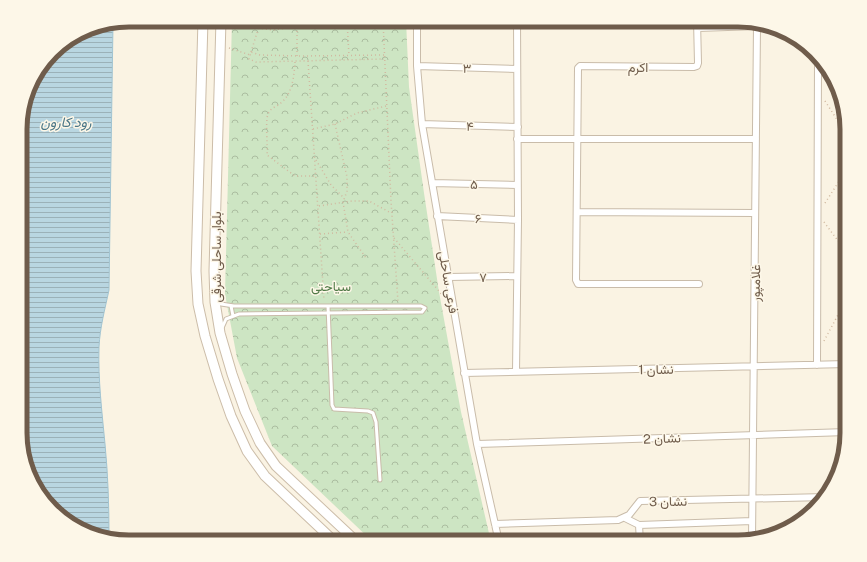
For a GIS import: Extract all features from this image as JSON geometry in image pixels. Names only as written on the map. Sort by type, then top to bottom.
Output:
[{"type":"main road","name":"بلوار ساحلی شرقی","points":[[202,27],[196,271],[198,304],[205,336],[231,416],[247,451],[265,476],[328,535]]},
{"type":"main road","name":"بلوار ساحلی شرقی","points":[[221,27],[214,272],[214,294],[220,333],[245,411],[260,443],[276,466],[350,535]]},
{"type":"street","name":"فرعی ساحلی","points":[[417,27],[417,66],[422,124],[477,444],[497,535]]},
{"type":"street","points":[[516,27],[518,220],[516,372]]},
{"type":"street","points":[[697,28],[728,27]]},
{"type":"street","name":"اکرم","points":[[578,139],[578,70],[580,66],[697,66],[697,28]]},
{"type":"street","name":"غلامپور","points":[[752,534],[758,29]]},
{"type":"street","name":"۳","points":[[417,66],[517,70]]},
{"type":"street","points":[[817,365],[818,66]]},
{"type":"street","name":"۴","points":[[422,124],[518,127]]},
{"type":"street","points":[[517,139],[756,139]]},
{"type":"street","points":[[578,139],[576,280],[578,284],[699,284]]},
{"type":"street","name":"۵","points":[[432,183],[517,185]]},
{"type":"street","points":[[578,212],[755,213]]},
{"type":"street","name":"۶","points":[[438,216],[518,220]]},
{"type":"street","name":"۷","points":[[448,277],[517,276]]},
{"type":"street","name":"نشان 1","points":[[464,373],[840,364]]},
{"type":"street","name":"نشان 2","points":[[477,444],[840,432]]},
{"type":"street","name":"نشان 3","points":[[625,518],[640,501],[817,497]]},
{"type":"street","points":[[495,524],[618,520],[625,518],[639,525],[752,521]]},
{"type":"street","points":[[639,525],[640,535]]},
{"type":"lane","points":[[214,294],[221,304],[231,306],[421,306],[425,308],[422,312],[239,314],[226,319],[220,333]]},
{"type":"lane","points":[[231,306],[233,316]]},
{"type":"lane","points":[[327,306],[332,406],[334,409],[368,411],[373,413],[376,422],[380,480]]},
{"type":"path","points":[[297,56],[297,27],[272,30],[258,28],[248,59],[256,62],[384,59]]},
{"type":"path","points":[[347,27],[349,56]]},
{"type":"path","points":[[384,27],[384,59],[391,213],[398,306]]},
{"type":"path","points":[[220,46],[250,55]]},
{"type":"path","points":[[251,52],[260,55],[297,56],[384,55]]},
{"type":"path","points":[[308,61],[320,234],[327,306]]},
{"type":"path","points":[[295,62],[294,79],[289,93],[282,103],[271,109],[268,116],[268,155],[294,176],[316,176]]},
{"type":"path","points":[[818,89],[840,124]]},
{"type":"path","points":[[313,129],[335,124],[357,113],[386,106]]},
{"type":"path","points":[[335,124],[347,177],[347,191],[343,202],[348,232],[366,258]]},
{"type":"path","points":[[315,159],[331,185],[344,198]]},
{"type":"path","points":[[840,180],[818,214],[840,244]]},
{"type":"path","points":[[318,206],[343,202],[368,201],[391,213]]},
{"type":"path","points":[[320,234],[348,232]]},
{"type":"path","points":[[393,237],[453,308]]},
{"type":"path","points":[[824,343],[840,312]]},
{"type":"green space","name":"سیاحتی","points":[[232,27],[406,27],[409,87],[439,292],[461,412],[489,535],[366,535],[272,446],[237,358],[225,294]]},
{"type":"water","name":"رود کارون","points":[[113,28],[109,290],[100,332],[99,347],[100,396],[109,501],[109,533],[84,525],[72,518],[48,495],[32,466],[29,453],[27,433],[27,129],[32,96],[48,67],[72,44],[96,32]]}]
